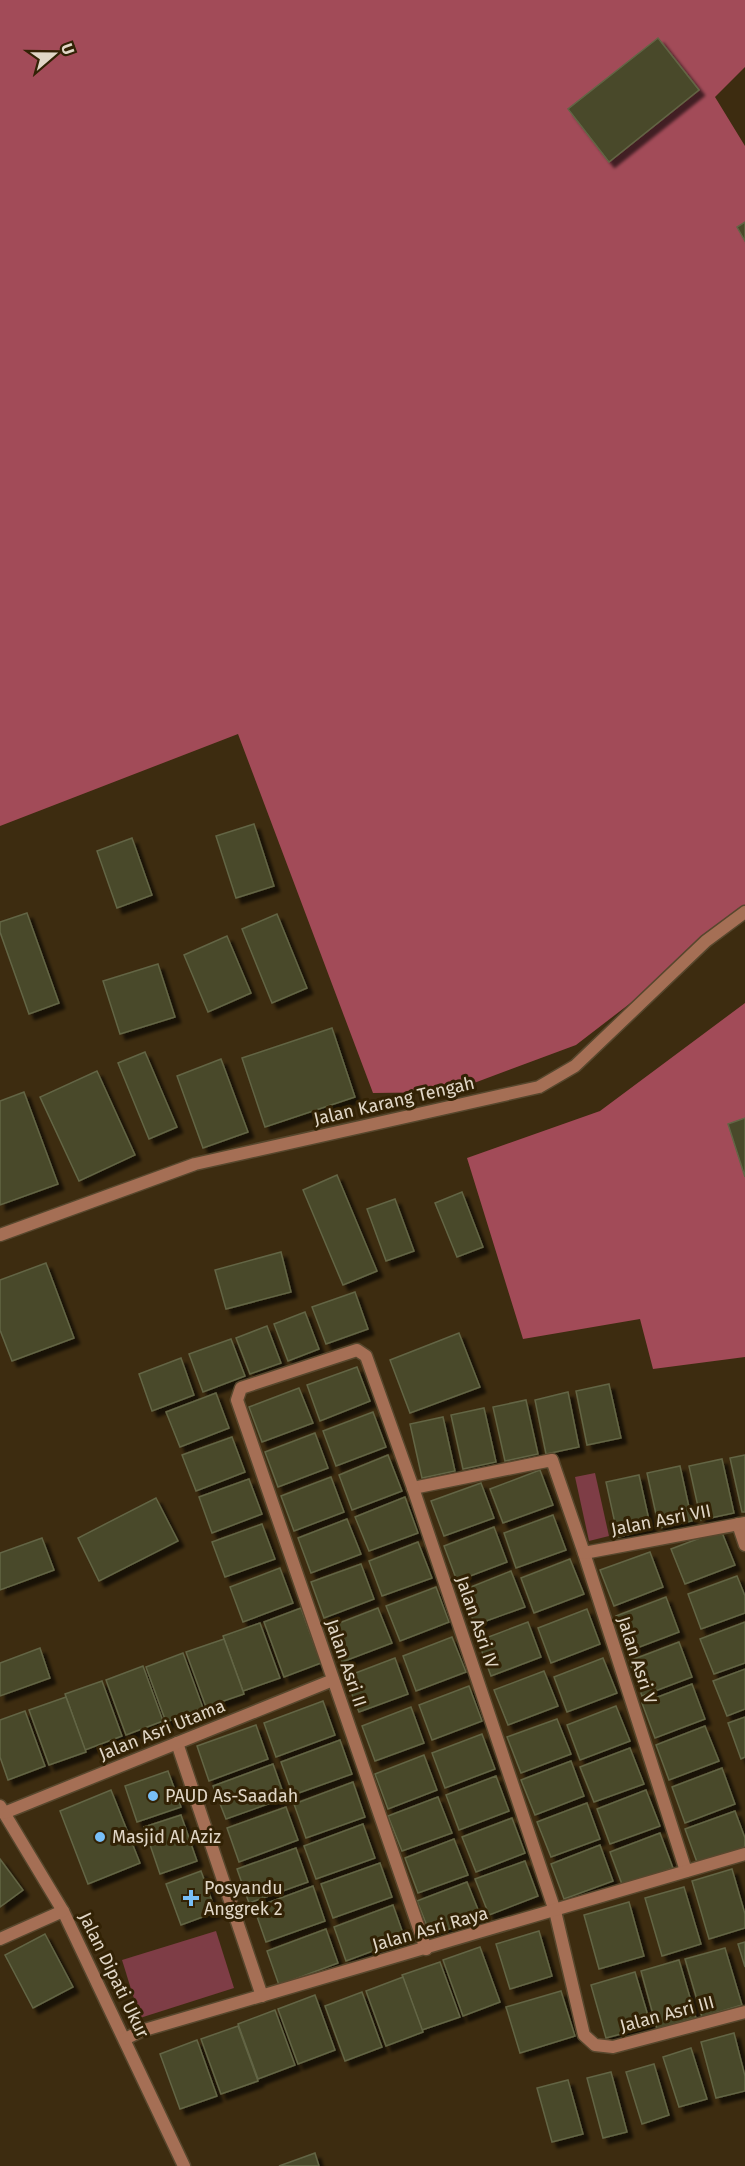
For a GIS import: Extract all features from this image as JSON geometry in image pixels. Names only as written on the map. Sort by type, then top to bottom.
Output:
[{"type":"street","name":"Jalan Karang Tengah","points":[[0,1235],[195,1164],[539,1087],[574,1066],[706,941],[745,912]]},
{"type":"street","name":"Jalan Asri II","points":[[357,1350],[241,1388],[237,1400],[426,1949]]},
{"type":"street","name":"Jalan Asri IV","points":[[357,1350],[366,1356],[413,1488],[555,1911]]},
{"type":"street","name":"Jalan Asri V","points":[[413,1488],[552,1460],[686,1872]]},
{"type":"street","name":"Jalan Asri VII","points":[[584,1553],[742,1523]]},
{"type":"street","points":[[742,1523],[745,1545]]},
{"type":"street","name":"Jalan Asri Utama","points":[[2,1810],[333,1680]]},
{"type":"street","points":[[177,1743],[262,1996]]},
{"type":"street","name":"Jalan Dipati Ukur","points":[[2,1810],[63,1911],[184,2166]]},
{"type":"street","name":"Jalan Asri Raya","points":[[125,2039],[141,2031],[745,1854]]},
{"type":"street","points":[[0,1940],[63,1911]]},
{"type":"street","name":"Jalan Asri III","points":[[555,1911],[584,2035],[595,2045],[613,2047],[745,2012]]},
{"type":"shaded area","points":[[0,0],[745,0],[745,67],[715,97],[745,146],[745,915],[576,1045],[450,1092],[373,1093],[238,734],[0,826]]},
{"type":"shaded area","points":[[745,1003],[745,1357],[653,1369],[640,1319],[523,1339],[467,1158],[600,1111]]},
{"type":"shaded area","points":[[595,1473],[609,1536],[589,1541],[575,1477]]},
{"type":"shaded area","points":[[216,1931],[234,1988],[140,2018],[122,1960]]},
{"type":"building","points":[[658,38],[699,90],[609,162],[568,109]]},
{"type":"building","points":[[745,222],[745,241],[737,227]]},
{"type":"building","points":[[254,824],[274,886],[236,898],[216,836]]},
{"type":"building","points":[[132,838],[152,895],[117,908],[97,851]]},
{"type":"building","points":[[27,913],[59,1003],[29,1014],[0,932],[0,922]]},
{"type":"building","points":[[277,914],[307,988],[272,1003],[242,929]]},
{"type":"building","points":[[227,936],[251,993],[208,1012],[184,955]]},
{"type":"building","points":[[158,964],[175,1017],[120,1034],[103,981]]},
{"type":"building","points":[[332,1028],[355,1097],[265,1127],[242,1058]]},
{"type":"building","points":[[145,1052],[177,1127],[149,1139],[118,1063]]},
{"type":"building","points":[[221,1059],[248,1132],[203,1148],[177,1076]]},
{"type":"building","points":[[97,1071],[135,1155],[79,1181],[40,1097]]},
{"type":"building","points":[[24,1092],[58,1184],[0,1205],[0,1101]]},
{"type":"building","points":[[745,1118],[745,1177],[728,1124]]},
{"type":"building","points":[[337,1175],[377,1271],[343,1285],[303,1190]]},
{"type":"building","points":[[462,1192],[483,1247],[457,1257],[435,1203]]},
{"type":"building","points":[[395,1199],[414,1251],[386,1261],[367,1209]]},
{"type":"building","points":[[281,1252],[291,1292],[226,1309],[215,1270]]},
{"type":"building","points":[[46,1263],[74,1338],[12,1361],[0,1330],[0,1280]]},
{"type":"building","points":[[355,1292],[368,1329],[326,1344],[312,1307]]},
{"type":"building","points":[[305,1312],[319,1349],[288,1361],[274,1324]]},
{"type":"building","points":[[267,1326],[281,1363],[250,1374],[236,1338]]},
{"type":"building","points":[[459,1333],[480,1387],[410,1413],[390,1360]]},
{"type":"building","points":[[231,1339],[245,1376],[203,1392],[189,1354]]},
{"type":"building","points":[[181,1358],[194,1395],[152,1411],[139,1374]]},
{"type":"building","points":[[357,1367],[370,1401],[320,1421],[307,1385]]},
{"type":"building","points":[[609,1384],[621,1438],[587,1445],[576,1391]]},
{"type":"building","points":[[299,1388],[313,1423],[262,1442],[249,1407]]},
{"type":"building","points":[[568,1392],[579,1447],[546,1454],[535,1400]]},
{"type":"building","points":[[216,1393],[229,1428],[180,1447],[166,1412]]},
{"type":"building","points":[[526,1400],[538,1454],[505,1461],[493,1407]]},
{"type":"building","points":[[484,1408],[496,1462],[463,1469],[451,1415]]},
{"type":"building","points":[[373,1412],[386,1447],[336,1466],[323,1431]]},
{"type":"building","points":[[443,1417],[455,1471],[422,1478],[410,1424]]},
{"type":"building","points":[[315,1433],[328,1468],[278,1487],[265,1452]]},
{"type":"building","points":[[232,1437],[245,1472],[196,1491],[182,1455]]},
{"type":"building","points":[[388,1455],[402,1491],[352,1510],[339,1475]]},
{"type":"building","points":[[745,1455],[745,1512],[742,1512],[730,1458]]},
{"type":"building","points":[[722,1459],[734,1513],[701,1520],[689,1466]]},
{"type":"building","points":[[680,1466],[692,1521],[659,1528],[647,1473]]},
{"type":"building","points":[[540,1470],[553,1505],[503,1523],[490,1489]]},
{"type":"building","points":[[639,1475],[651,1529],[618,1537],[606,1482]]},
{"type":"building","points":[[331,1477],[344,1512],[294,1531],[281,1496]]},
{"type":"building","points":[[249,1479],[262,1514],[212,1533],[199,1497]]},
{"type":"building","points":[[481,1483],[494,1518],[444,1536],[431,1501]]},
{"type":"building","points":[[405,1497],[418,1533],[369,1551],[355,1517]]},
{"type":"building","points":[[156,1498],[178,1541],[99,1581],[78,1538]]},
{"type":"building","points":[[553,1515],[566,1550],[516,1568],[504,1533]]},
{"type":"building","points":[[347,1519],[361,1554],[311,1573],[298,1538]]},
{"type":"building","points":[[262,1524],[275,1559],[225,1577],[212,1542]]},
{"type":"building","points":[[494,1527],[507,1562],[457,1581],[444,1546]]},
{"type":"building","points":[[721,1530],[735,1565],[685,1584],[671,1549]]},
{"type":"building","points":[[42,1538],[54,1570],[0,1590],[0,1553]]},
{"type":"building","points":[[418,1542],[432,1578],[382,1596],[369,1561]]},
{"type":"building","points":[[650,1552],[663,1587],[614,1606],[600,1570]]},
{"type":"building","points":[[570,1559],[584,1594],[534,1613],[521,1578]]},
{"type":"building","points":[[361,1564],[374,1599],[324,1618],[311,1582]]},
{"type":"building","points":[[280,1568],[293,1603],[243,1622],[230,1587]]},
{"type":"building","points":[[511,1571],[525,1607],[475,1625],[461,1591]]},
{"type":"building","points":[[737,1576],[745,1596],[745,1613],[701,1629],[688,1594]]},
{"type":"building","points":[[436,1587],[449,1622],[400,1641],[386,1606]]},
{"type":"building","points":[[666,1597],[679,1632],[629,1651],[616,1616]]},
{"type":"building","points":[[301,1608],[321,1663],[284,1677],[264,1622]]},
{"type":"building","points":[[378,1608],[392,1643],[342,1662],[329,1627]]},
{"type":"building","points":[[587,1609],[600,1644],[551,1663],[538,1628]]},
{"type":"building","points":[[528,1622],[541,1657],[491,1676],[478,1641]]},
{"type":"building","points":[[745,1622],[745,1663],[714,1674],[700,1639]]},
{"type":"building","points":[[260,1623],[280,1678],[243,1691],[223,1636]]},
{"type":"building","points":[[452,1637],[466,1672],[416,1691],[403,1656]]},
{"type":"building","points":[[224,1639],[244,1694],[206,1707],[186,1652]]},
{"type":"building","points":[[679,1642],[692,1677],[642,1696],[629,1661]]},
{"type":"building","points":[[40,1648],[50,1678],[0,1696],[0,1663]]},
{"type":"building","points":[[183,1653],[203,1708],[166,1722],[146,1667]]},
{"type":"building","points":[[395,1658],[408,1694],[359,1712],[345,1677]]},
{"type":"building","points":[[603,1658],[617,1693],[567,1712],[554,1677]]},
{"type":"building","points":[[143,1666],[163,1721],[126,1735],[106,1680]]},
{"type":"building","points":[[745,1669],[745,1709],[727,1716],[713,1681]]},
{"type":"building","points":[[544,1671],[558,1706],[508,1725],[494,1690]]},
{"type":"building","points":[[102,1681],[122,1736],[85,1750],[65,1694]]},
{"type":"building","points":[[692,1684],[705,1719],[655,1738],[642,1703]]},
{"type":"building","points":[[469,1686],[482,1721],[432,1740],[419,1705]]},
{"type":"building","points":[[66,1697],[86,1752],[49,1765],[29,1710]]},
{"type":"building","points":[[323,1701],[335,1735],[276,1757],[264,1723]]},
{"type":"building","points":[[616,1706],[630,1741],[580,1760],[567,1725]]},
{"type":"building","points":[[411,1707],[424,1743],[375,1761],[362,1726]]},
{"type":"building","points":[[25,1711],[45,1766],[8,1780],[0,1757],[0,1720]]},
{"type":"building","points":[[745,1717],[745,1757],[741,1759],[728,1723]]},
{"type":"building","points":[[557,1719],[571,1754],[521,1773],[507,1737]]},
{"type":"building","points":[[256,1725],[268,1759],[209,1781],[197,1746]]},
{"type":"building","points":[[705,1726],[719,1761],[669,1780],[656,1745]]},
{"type":"building","points":[[482,1734],[495,1769],[445,1788],[432,1753]]},
{"type":"building","points":[[340,1740],[352,1774],[293,1795],[281,1762]]},
{"type":"building","points":[[630,1748],[644,1784],[594,1802],[580,1767]]},
{"type":"building","points":[[424,1755],[437,1790],[388,1809],[375,1774]]},
{"type":"building","points":[[571,1761],[584,1796],[535,1815],[521,1780]]},
{"type":"building","points":[[273,1764],[285,1798],[226,1819],[213,1786]]},
{"type":"building","points":[[722,1768],[735,1804],[685,1823],[672,1787]]},
{"type":"building","name":"PAUD As-Saadah","points":[[168,1771],[181,1807],[137,1822],[125,1786]]},
{"type":"building","points":[[496,1776],[509,1811],[459,1830],[446,1795]]},
{"type":"building","points":[[353,1782],[365,1817],[306,1838],[294,1804]]},
{"type":"building","name":"Masjid Al Aziz","points":[[111,1790],[140,1863],[88,1884],[60,1811]]},
{"type":"building","points":[[646,1790],[660,1826],[610,1844],[597,1809]]},
{"type":"building","points":[[438,1797],[452,1833],[402,1851],[388,1816]]},
{"type":"building","points":[[587,1803],[600,1839],[551,1857],[537,1822]]},
{"type":"building","points":[[286,1807],[298,1840],[239,1862],[227,1828]]},
{"type":"building","points":[[735,1811],[745,1838],[745,1847],[698,1865],[685,1829]]},
{"type":"building","points":[[181,1815],[197,1861],[160,1874],[144,1827]]},
{"type":"building","points":[[512,1818],[525,1853],[476,1872],[462,1837]]},
{"type":"building","points":[[363,1824],[375,1858],[316,1879],[304,1846]]},
{"type":"building","points":[[660,1833],[673,1868],[623,1887],[610,1852]]},
{"type":"building","points":[[454,1839],[468,1875],[418,1893],[405,1858]]},
{"type":"building","points":[[600,1845],[613,1881],[564,1899],[551,1864]]},
{"type":"building","points":[[296,1848],[308,1882],[249,1903],[237,1869]]},
{"type":"building","points":[[0,1859],[23,1890],[0,1907]]},
{"type":"building","points":[[525,1861],[538,1896],[489,1915],[475,1879]]},
{"type":"building","points":[[380,1863],[392,1897],[333,1918],[321,1884]]},
{"type":"building","points":[[732,1869],[745,1914],[745,1928],[709,1939],[692,1881]]},
{"type":"building","name":"Posyandu Anggrek 2","points":[[201,1871],[216,1912],[181,1925],[166,1884]]},
{"type":"building","points":[[467,1882],[481,1917],[431,1936],[417,1901]]},
{"type":"building","points":[[313,1886],[325,1921],[266,1942],[254,1908]]},
{"type":"building","points":[[684,1887],[701,1944],[662,1956],[645,1898]]},
{"type":"building","points":[[629,1902],[644,1956],[599,1969],[584,1915]]},
{"type":"building","points":[[393,1905],[405,1939],[346,1961],[334,1927]]},
{"type":"building","points":[[326,1929],[338,1963],[279,1985],[267,1951]]},
{"type":"building","points":[[539,1931],[552,1976],[510,1989],[496,1944]]},
{"type":"building","points":[[45,1934],[73,1987],[33,2008],[5,1955]]},
{"type":"building","points":[[745,1942],[745,1967],[738,1944]]},
{"type":"building","points":[[480,1947],[500,2002],[463,2016],[443,1960]]},
{"type":"building","points":[[725,1948],[742,2005],[702,2017],[685,1959]]},
{"type":"building","points":[[679,1960],[696,2018],[657,2029],[641,1971]]},
{"type":"building","points":[[440,1962],[460,2017],[422,2030],[402,1975]]},
{"type":"building","points":[[635,1972],[651,2026],[606,2038],[591,1985]]},
{"type":"building","points":[[403,1977],[423,2032],[386,2046],[366,1991]]},
{"type":"building","points":[[561,1991],[575,2036],[520,2053],[506,2007]]},
{"type":"building","points":[[362,1992],[382,2047],[345,2061],[325,2006]]},
{"type":"building","points":[[315,1995],[335,2050],[298,2064],[278,2009]]},
{"type":"building","points":[[275,2010],[295,2065],[258,2079],[238,2024]]},
{"type":"building","points":[[238,2026],[258,2081],[221,2094],[201,2039]]},
{"type":"building","points":[[734,2033],[745,2076],[745,2091],[716,2098],[701,2042]]},
{"type":"building","points":[[197,2040],[217,2096],[180,2109],[160,2054]]},
{"type":"building","points":[[691,2048],[707,2099],[679,2107],[663,2057]]},
{"type":"building","points":[[654,2064],[669,2115],[642,2124],[626,2072]]},
{"type":"building","points":[[611,2072],[627,2132],[603,2138],[587,2078]]},
{"type":"building","points":[[568,2080],[583,2134],[552,2142],[537,2088]]},
{"type":"building","points":[[315,2153],[319,2166],[279,2166]]},
{"type":"place","name":"PAUD As-Saadah","points":[[153,1796]]},
{"type":"place","name":"Masjid Al Aziz","points":[[100,1837]]},
{"type":"place","name":"Posyandu Anggrek 2","points":[[191,1898]]}]
